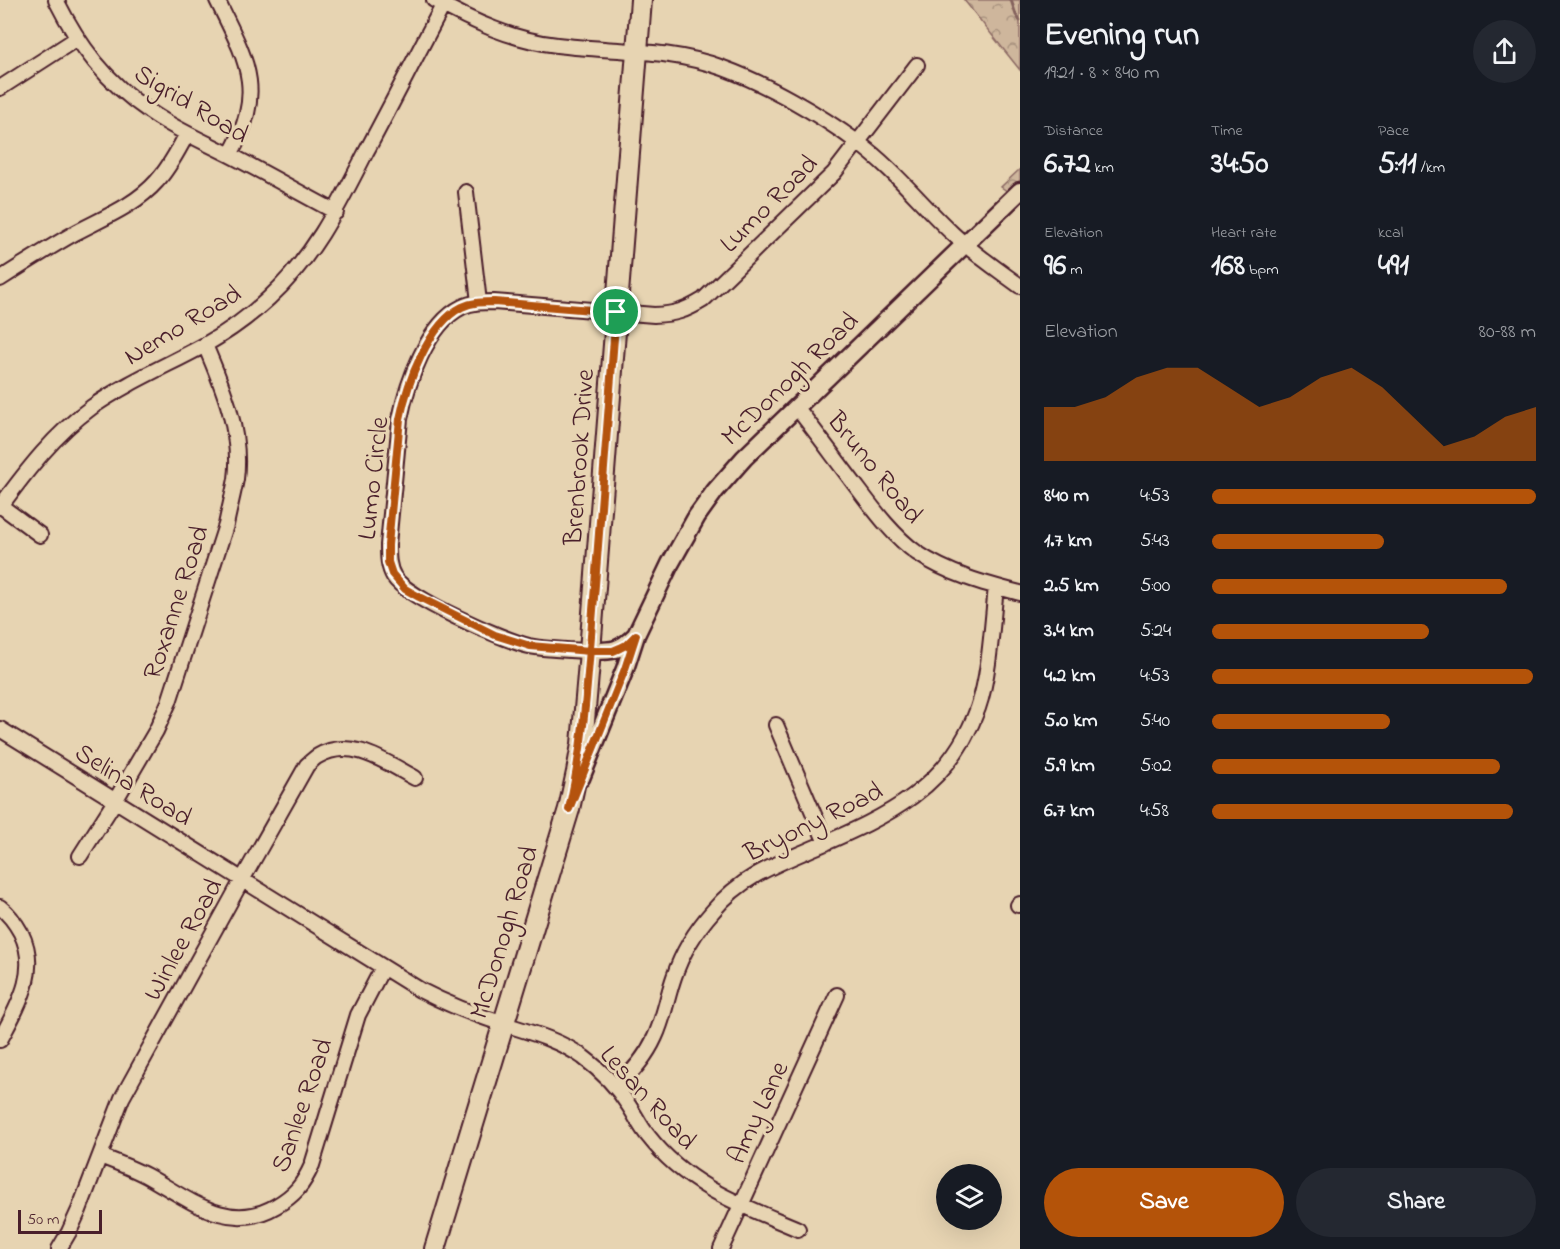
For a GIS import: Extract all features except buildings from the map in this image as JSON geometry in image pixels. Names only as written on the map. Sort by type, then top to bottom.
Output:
[{"type":"main road","name":"Brenbrook Drive","points":[[569,809],[582,744],[641,0]]},
{"type":"main road","name":"McDonogh Road","points":[[435,1249],[569,809]]},
{"type":"street","name":"Sigrid Road","points":[[56,0],[76,39],[95,63],[111,80],[149,111],[187,134],[336,212]]},
{"type":"street","points":[[217,0],[241,48],[248,68],[250,85],[246,120],[230,155]]},
{"type":"street","points":[[441,2],[486,26],[528,40],[556,45],[673,55],[699,60],[744,76],[806,108],[858,142],[890,170],[965,244],[1020,286]]},
{"type":"street","name":"Nemo Road","points":[[0,506],[65,429],[92,407],[118,390],[205,345],[230,329],[269,298],[305,259],[336,212],[441,2]]},
{"type":"street","points":[[0,88],[76,39]]},
{"type":"street","name":"Lumo Road","points":[[616,312],[672,315],[687,310],[703,300],[834,173],[917,65]]},
{"type":"street","points":[[0,279],[145,193],[168,167],[187,134]]},
{"type":"street","name":"McDonogh Road","points":[[569,809],[625,669],[636,635],[670,564],[697,516],[715,491],[744,458],[1020,190]]},
{"type":"street","points":[[466,192],[479,302]]},
{"type":"street","name":"Lumo Circle","points":[[590,651],[530,646],[495,635],[419,597],[405,589],[392,574],[388,562],[388,545],[400,419],[404,400],[421,356],[433,334],[447,318],[461,308],[479,302],[616,312]]},
{"type":"street","name":"Roxanne Road","points":[[80,856],[156,731],[169,702],[226,525],[236,478],[237,455],[227,400],[205,345]]},
{"type":"street","name":"Bruno Road","points":[[797,408],[879,517],[917,552],[961,575],[1020,593]]},
{"type":"street","points":[[0,506],[40,535]]},
{"type":"street","name":"Bryony Road","points":[[616,1087],[631,1073],[654,1039],[674,977],[697,930],[729,894],[766,868],[876,821],[896,809],[935,778],[953,756],[978,707],[987,662],[996,587]]},
{"type":"street","points":[[590,651],[613,651],[626,645],[636,635]]},
{"type":"street","points":[[776,725],[826,843]]},
{"type":"street","name":"Selina Road","points":[[0,729],[242,880]]},
{"type":"street","name":"Winlee Road","points":[[59,1249],[69,1232],[122,1098],[308,765],[318,756],[346,748],[360,750],[415,778]]},
{"type":"street","name":"Lesan Road","points":[[242,880],[420,990],[504,1024],[563,1044],[598,1069],[616,1087],[648,1137],[678,1167],[711,1191],[798,1229]]},
{"type":"street","points":[[0,907],[8,913],[25,940],[29,958],[25,991],[0,1040]]},
{"type":"street","name":"Sanlee Road","points":[[100,1156],[130,1168],[202,1208],[229,1216],[258,1214],[285,1201],[298,1190],[312,1165],[355,1023],[383,967]]},
{"type":"street","name":"Amy Lane","points":[[721,1249],[837,995]]},
{"type":"green space","points":[[964,0],[1020,0],[1020,70]]},
{"type":"green space","points":[[1020,169],[1020,200],[1001,187]]},
{"type":"waterway","points":[[1011,0],[1020,21]]},
{"type":"route","points":[[616,312],[479,302],[461,308],[447,318],[433,334],[421,356],[404,400],[400,419],[388,545],[388,562],[392,574],[405,589],[495,635],[530,646],[590,651],[613,651],[626,645],[636,635],[625,669],[569,809],[582,744],[590,651],[616,312]]}]
